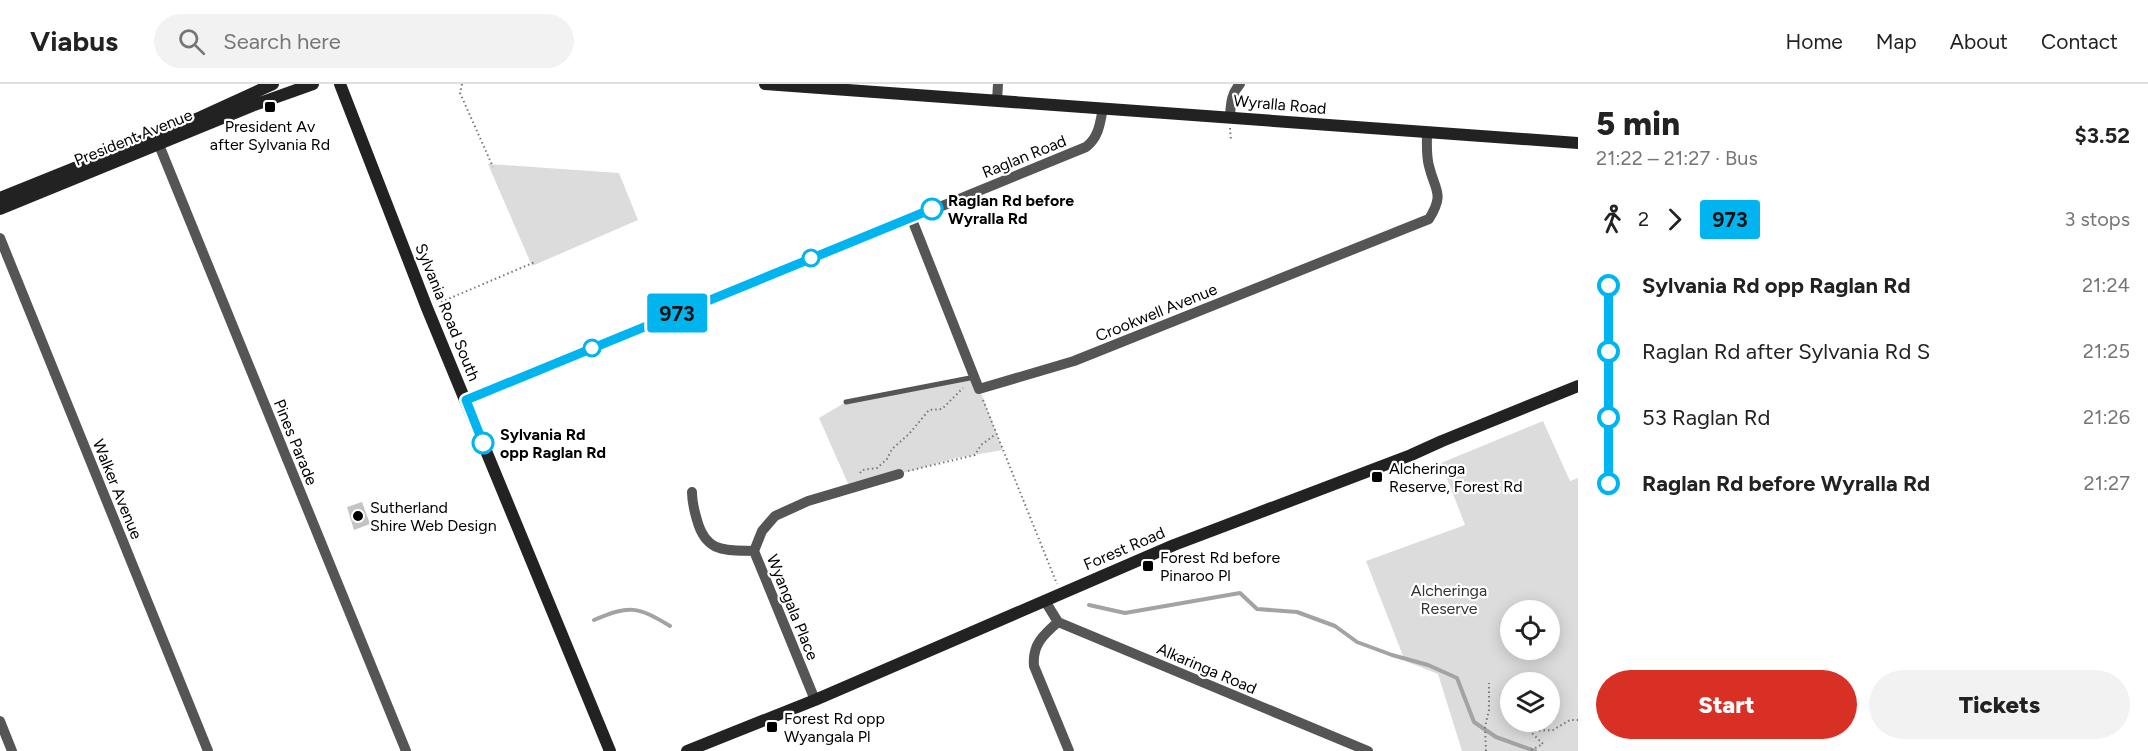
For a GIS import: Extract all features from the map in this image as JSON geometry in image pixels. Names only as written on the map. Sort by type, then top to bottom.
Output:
[{"type":"street","name":"President Avenue","points":[[0,198],[201,117],[273,84]]},
{"type":"street","name":"President Avenue","points":[[0,209],[254,105],[313,84]]},
{"type":"street","name":"Sylvania Road South","points":[[340,84],[610,751]]},
{"type":"street","name":"Wyralla Road","points":[[765,84],[1578,143]]},
{"type":"street","points":[[997,100],[998,84]]},
{"type":"street","points":[[1230,117],[1233,92],[1240,84]]},
{"type":"street","name":"Raglan Road","points":[[466,400],[1086,147],[1094,141],[1098,133],[1103,108]]},
{"type":"street","name":"Crookwell Avenue","points":[[979,389],[1074,361],[1429,219],[1438,205],[1438,189],[1429,168],[1427,132]]},
{"type":"street","name":"Pines Parade","points":[[159,145],[406,751]]},
{"type":"street","points":[[912,217],[979,389]]},
{"type":"street","name":"Walker Avenue","points":[[0,238],[207,751]]},
{"type":"street","name":"Forest Road","points":[[687,751],[815,700],[1174,545],[1411,455],[1578,386]]},
{"type":"street","name":"Wyangala Place","points":[[815,700],[754,551],[762,531],[775,516],[808,501],[899,474]]},
{"type":"street","points":[[692,492],[692,504],[705,540],[713,546],[754,551]]},
{"type":"street","points":[[1045,601],[1058,622],[1039,641],[1033,653],[1034,666],[1068,751]]},
{"type":"street","name":"Alkaringa Road","points":[[1058,622],[1368,751]]},
{"type":"street","points":[[0,721],[12,751]]},
{"type":"lane","points":[[846,402],[975,377]]},
{"type":"path","points":[[462,84],[460,93],[493,167]]},
{"type":"path","points":[[441,302],[535,262]]},
{"type":"path","points":[[850,488],[862,470],[877,468],[887,459],[892,449],[909,434],[929,410],[942,409],[975,377]]},
{"type":"path","points":[[979,389],[1061,593]]},
{"type":"path","points":[[899,474],[975,455],[981,445],[996,434]]},
{"type":"path","points":[[1486,751],[1485,727],[1489,710],[1489,683]]},
{"type":"path","points":[[1560,726],[1570,720],[1578,720]]},
{"type":"path","points":[[1529,751],[1543,744],[1531,732]]},
{"type":"green space","points":[[488,164],[619,173],[638,220],[532,266]]},
{"type":"green space","points":[[975,377],[1003,450],[956,458],[850,488],[819,418],[846,402]]},
{"type":"green space","name":"Alcheringa Reserve","points":[[1543,421],[1570,481],[1578,478],[1578,751],[1462,751],[1438,674],[1405,661],[1366,561],[1465,525],[1441,463]]},
{"type":"building","name":"Sutherland Shire Web Design","points":[[362,502],[370,524],[354,530],[347,507]]},
{"type":"waterway","points":[[1089,605],[1125,613],[1240,593],[1257,609],[1297,612],[1335,626],[1357,642],[1428,665],[1457,678],[1474,722],[1496,737],[1535,751]]},
{"type":"waterway","points":[[594,620],[616,612],[633,610],[641,611],[670,626]]},
{"type":"bus line","name":"973","points":[[483,443],[466,400],[932,209]]},
{"type":"place","name":"President Av after Sylvania Rd","points":[[270,107]]},
{"type":"place","name":"Raglan Rd before Wyralla Rd","points":[[932,209]]},
{"type":"place","name":"Sylvania Rd opp Raglan Rd","points":[[483,443]]},
{"type":"place","name":"Alcheringa Reserve, Forest Rd","points":[[1377,477]]},
{"type":"place","name":"Sutherland Shire Web Design","points":[[358,516]]},
{"type":"place","name":"Forest Rd before Pinaroo Pl","points":[[1148,566]]},
{"type":"place","name":"Forest Rd opp Wyangala Pl","points":[[772,727]]}]
